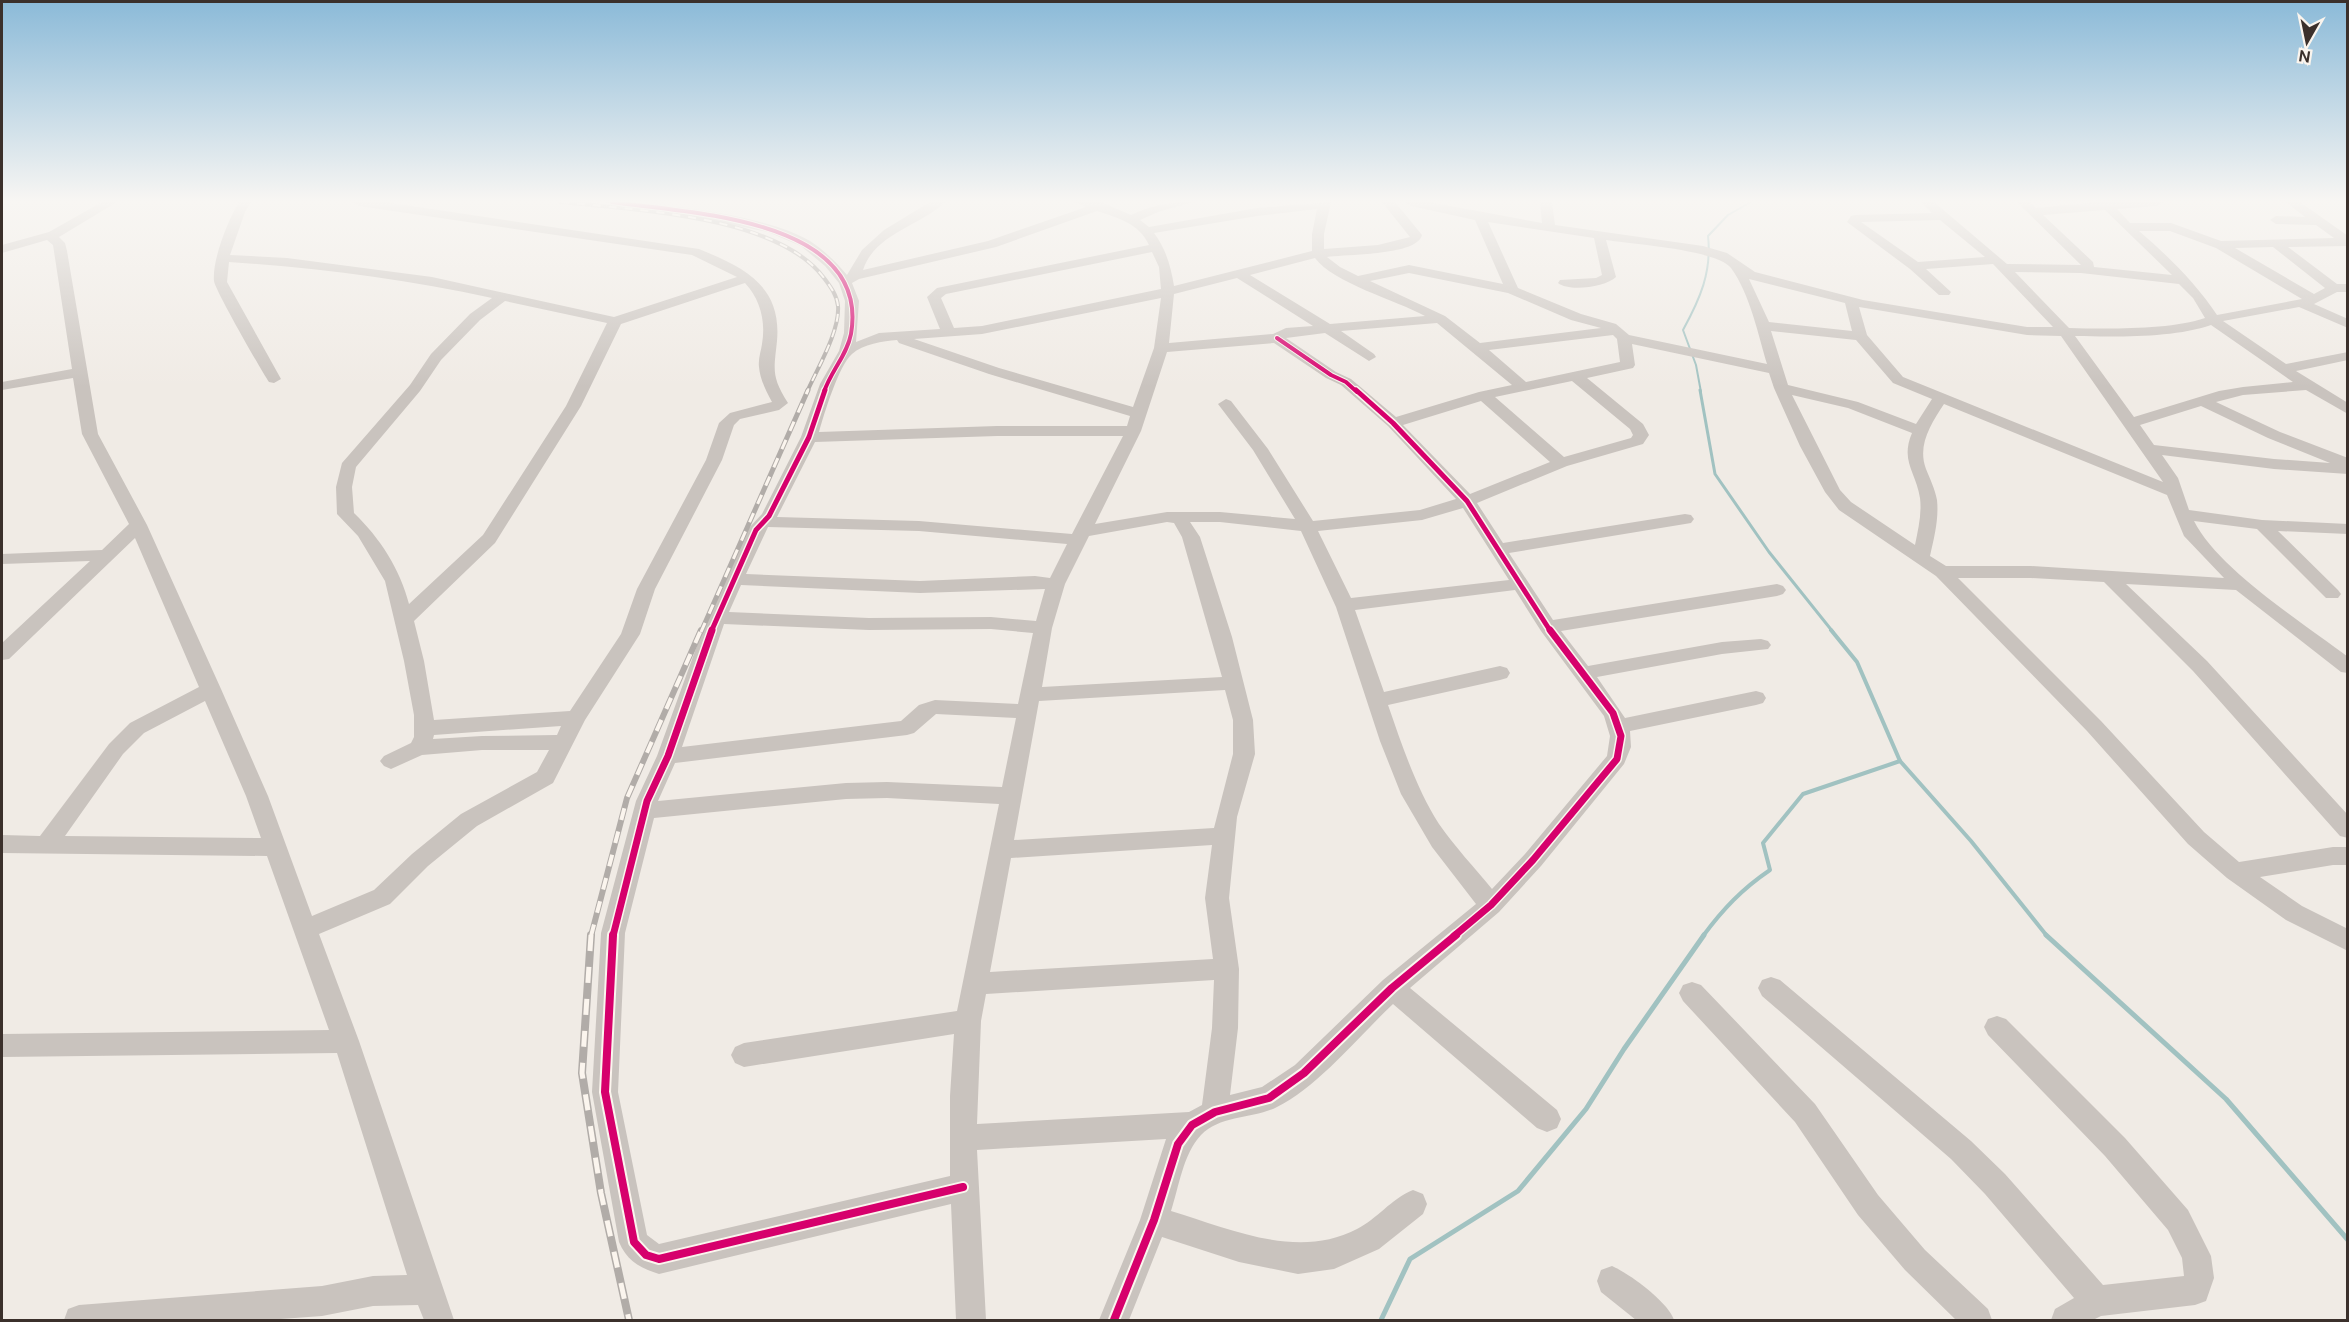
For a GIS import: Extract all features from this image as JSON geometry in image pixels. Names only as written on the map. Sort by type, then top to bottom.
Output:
[{"type":"street","points":[[64,264],[90,434],[138,525],[257,796],[346,1041],[427,1290],[439,1320]]},
{"type":"street","points":[[222,264],[220,282],[274,379]]},
{"type":"street","points":[[300,264],[432,281],[615,321],[747,278]]},
{"type":"street","points":[[306,929],[382,897],[420,860],[469,820],[545,777],[576,718],[630,633],[646,589],[714,460],[728,423],[735,416],[774,407],[780,403],[775,395],[766,363],[770,337],[767,308],[760,290],[737,270],[722,264]]},
{"type":"street","points":[[832,264],[850,279]]},
{"type":"street","points":[[859,264],[850,279],[851,333],[846,351],[827,384],[809,438],[764,522],[756,530],[716,618],[668,756],[644,811],[612,933],[605,1092],[634,1242],[646,1255],[659,1259],[963,1187]]},
{"type":"street","points":[[850,279],[912,264]]},
{"type":"street","points":[[949,333],[934,297],[942,291],[1036,264]]},
{"type":"street","points":[[971,1320],[963,1187],[968,1021],[1043,628],[1056,584],[1136,423],[1161,348],[1168,292],[1163,264]]},
{"type":"street","points":[[846,351],[879,337],[982,330],[1168,292],[1276,264]]},
{"type":"street","points":[[1329,264],[1440,319],[1478,347],[1523,387]]},
{"type":"street","points":[[1500,264],[1512,290]]},
{"type":"street","points":[[1564,283],[1598,282],[1609,277],[1606,264]]},
{"type":"street","points":[[1732,264],[1758,309],[1778,379],[1808,446],[1833,492],[1845,506],[1942,572],[2094,726],[2196,838],[2235,872],[2294,913],[2348,941]]},
{"type":"street","points":[[1734,264],[1750,275],[1851,301],[1963,322],[2066,333],[2182,327],[2214,321],[2226,316],[2307,301],[2341,288]]},
{"type":"street","points":[[1912,264],[1944,292]]},
{"type":"street","points":[[1915,266],[1999,264],[2080,269],[2183,280]]},
{"type":"street","points":[[1999,264],[2066,333],[2151,448],[2170,478],[2182,514],[2193,536],[2241,585],[2348,667]]},
{"type":"street","points":[[2080,269],[2087,268],[2087,264]]},
{"type":"street","points":[[2166,264],[2183,280],[2214,321],[2284,369],[2344,404]]},
{"type":"street","points":[[2249,264],[2347,324]]},
{"type":"street","points":[[2306,264],[2341,288]]},
{"type":"street","points":[[1358,280],[1409,268],[1512,290],[1576,317],[1611,327],[1620,335],[1628,364],[1484,395],[1394,423]]},
{"type":"street","points":[[1239,274],[1328,328],[1369,357]]},
{"type":"street","points":[[421,738],[414,661],[394,581],[365,533],[346,514],[344,487],[348,466],[415,388],[436,357],[475,317],[503,296]]},
{"type":"street","points":[[1851,301],[1860,336],[1898,380],[2174,492]]},
{"type":"street","points":[[1161,348],[1218,345],[1277,338],[1286,332],[1440,319]]},
{"type":"street","points":[[403,621],[489,539],[581,393],[600,359],[615,321]]},
{"type":"street","points":[[1763,326],[1860,336]]},
{"type":"street","points":[[851,333],[907,341],[1136,423]]},
{"type":"street","points":[[1478,347],[1620,335],[1778,379],[1921,431]]},
{"type":"street","points":[[964,1138],[1204,1118],[1269,1098],[1304,1074],[1392,988],[1491,905],[1533,860],[1617,759],[1623,743],[1620,726],[1548,627],[1467,501],[1394,423],[1346,382],[1331,375],[1277,338]]},
{"type":"street","points":[[2284,369],[2348,356]]},
{"type":"street","points":[[2,386],[80,372]]},
{"type":"street","points":[[764,522],[919,526],[1079,536],[1175,517],[1220,517],[1281,522],[1307,528],[1422,515],[1467,501],[1561,463],[1637,441],[1641,435],[1637,428],[1574,375]]},
{"type":"street","points":[[2132,423],[2243,391],[2309,384]]},
{"type":"street","points":[[1484,395],[1561,463]]},
{"type":"street","points":[[1921,557],[1929,514],[1927,491],[1918,472],[1915,451],[1921,431],[1941,396]]},
{"type":"street","points":[[2204,402],[2274,435],[2348,464]]},
{"type":"street","points":[[1226,404],[1250,433],[1307,528],[1345,605],[1394,756],[1426,820],[1491,905]]},
{"type":"street","points":[[809,438],[1136,423]]},
{"type":"street","points":[[2151,448],[2274,464],[2348,469]]},
{"type":"street","points":[[2182,514],[2262,525],[2348,529]]},
{"type":"street","points":[[1114,1320],[1154,1220],[1178,1143],[1204,1118],[1225,1028],[1227,969],[1217,898],[1226,817],[1244,754],[1243,720],[1222,637],[1191,537],[1180,520],[1175,517]]},
{"type":"street","points":[[1498,549],[1685,519]]},
{"type":"street","points":[[2,654],[138,525]]},
{"type":"street","points":[[2262,525],[2332,594]]},
{"type":"street","points":[[2,559],[106,555]]},
{"type":"street","points":[[1942,572],[2031,572],[2241,585]]},
{"type":"street","points":[[2110,578],[2200,666],[2348,830]]},
{"type":"street","points":[[734,579],[921,587],[1035,582],[1056,584]]},
{"type":"street","points":[[1345,605],[1521,584]]},
{"type":"street","points":[[1548,627],[1777,590]]},
{"type":"street","points":[[716,618],[869,624],[991,623],[1043,628]]},
{"type":"street","points":[[1583,673],[1722,648],[1761,645]]},
{"type":"street","points":[[1377,700],[1500,673]]},
{"type":"street","points":[[668,756],[907,728],[926,710],[935,707],[1029,703],[1234,683]]},
{"type":"street","points":[[46,845],[116,749],[137,728],[211,689]]},
{"type":"street","points":[[1620,726],[1756,698]]},
{"type":"street","points":[[391,761],[421,738],[576,718]]},
{"type":"street","points":[[421,738],[482,743],[564,742]]},
{"type":"street","points":[[644,811],[846,791],[887,790],[1011,796]]},
{"type":"street","points":[[1002,849],[1054,848],[1223,836]]},
{"type":"street","points":[[2,844],[276,847]]},
{"type":"street","points":[[2235,872],[2333,856],[2348,856]]},
{"type":"street","points":[[975,984],[1227,969]]},
{"type":"street","points":[[1392,988],[1547,1119]]},
{"type":"street","points":[[1771,988],[1961,1150],[1995,1184],[2097,1301]]},
{"type":"street","points":[[1692,993],[1805,1113],[1868,1205],[1915,1260],[1977,1320]]},
{"type":"street","points":[[744,1055],[968,1021]]},
{"type":"street","points":[[1997,1027],[2115,1147],[2178,1220],[2196,1256],[2199,1278],[2195,1290],[2097,1301],[2066,1320]]},
{"type":"street","points":[[2,1046],[346,1041]]},
{"type":"street","points":[[1154,1220],[1239,1247],[1298,1259],[1334,1254],[1369,1239],[1413,1204]]},
{"type":"street","points":[[1612,1281],[1659,1320]]},
{"type":"street","points":[[79,1320],[322,1300],[374,1291],[427,1290]]},
{"type":"waterway","points":[[1701,392],[1696,365],[1683,330],[1695,307],[1708,264]]},
{"type":"waterway","points":[[1700,390],[1715,474],[1769,552],[1833,632]]},
{"type":"waterway","points":[[1831,630],[1857,662],[1900,761]]},
{"type":"waterway","points":[[1703,936],[1733,900],[1770,870],[1763,843],[1803,794],[1900,761]]},
{"type":"waterway","points":[[1900,761],[1971,841],[2047,936]]},
{"type":"waterway","points":[[1381,1320],[1410,1259],[1518,1191],[1586,1109],[1624,1049],[1704,935]]},
{"type":"waterway","points":[[2047,936],[2226,1099],[2348,1240]]},
{"type":"railway","points":[[807,392],[832,338],[838,316],[835,294],[824,278],[809,264]]},
{"type":"railway","points":[[701,632],[808,390]]},
{"type":"railway","points":[[591,936],[627,798],[701,630]]},
{"type":"railway","points":[[591,935],[582,1073],[601,1193],[629,1320]]},
{"type":"cycle path","points":[[831,264],[845,282],[852,301],[851,333],[846,351],[827,384],[809,437],[769,516],[756,530],[712,629],[668,756],[647,801],[613,933],[605,1092],[634,1242],[646,1255],[659,1259],[963,1187]]},
{"type":"cycle path","points":[[1114,1320],[1154,1220],[1178,1144],[1192,1125],[1215,1112],[1269,1098],[1304,1073],[1392,988],[1491,905],[1533,860],[1617,759],[1620,747],[1620,730],[1613,713],[1548,627],[1467,501],[1393,423],[1346,382],[1331,375],[1277,338]]}]
